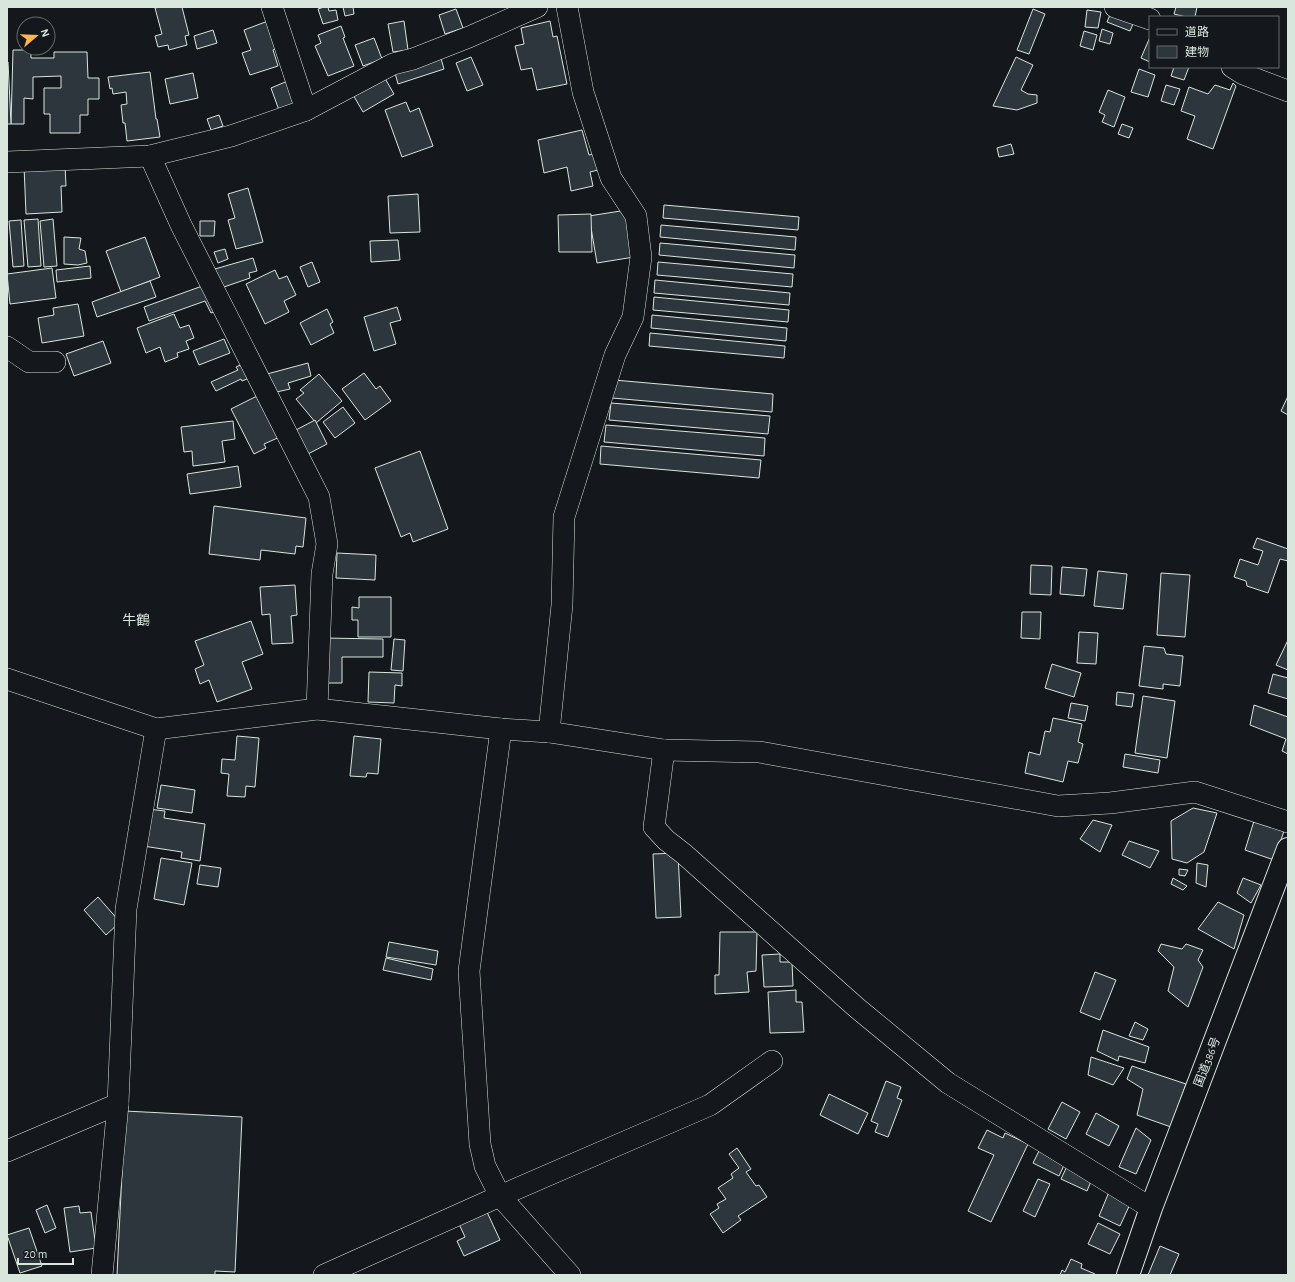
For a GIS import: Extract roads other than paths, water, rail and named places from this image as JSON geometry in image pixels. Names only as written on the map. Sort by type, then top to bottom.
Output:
[{"type":"highway","name":"国道386号","points":[[1128,1275],[1288,849]]},
{"type":"street","points":[[272,7],[306,110]]},
{"type":"street","points":[[7,162],[150,156],[231,136],[306,110],[393,64],[413,59],[469,37],[537,7]]},
{"type":"street","points":[[549,732],[562,605],[564,517],[615,355],[632,317],[641,257],[636,216],[611,178],[583,92],[567,7]]},
{"type":"street","points":[[1115,7],[1149,20]]},
{"type":"street","points":[[1234,68],[1243,74],[1288,91]]},
{"type":"street","points":[[150,156],[181,225],[319,497],[327,544],[322,574],[317,709]]},
{"type":"street","points":[[7,347],[29,362],[55,362]]},
{"type":"street","points":[[7,679],[156,729],[317,709],[501,729],[549,732],[664,750],[759,752],[1058,806],[1110,803],[1195,792],[1288,822]]},
{"type":"street","points":[[102,1275],[118,1104],[126,909],[156,729]]},
{"type":"street","points":[[501,729],[469,972],[480,1144],[485,1166],[500,1196],[570,1275]]},
{"type":"street","points":[[664,750],[654,827],[666,840],[684,854],[857,1008],[948,1083],[1152,1208]]},
{"type":"street","points":[[324,1275],[500,1196],[710,1106],[772,1061]]},
{"type":"street","points":[[7,1151],[118,1104]]},
{"type":"district","name":"牛鶴","points":[[136,620]]}]
